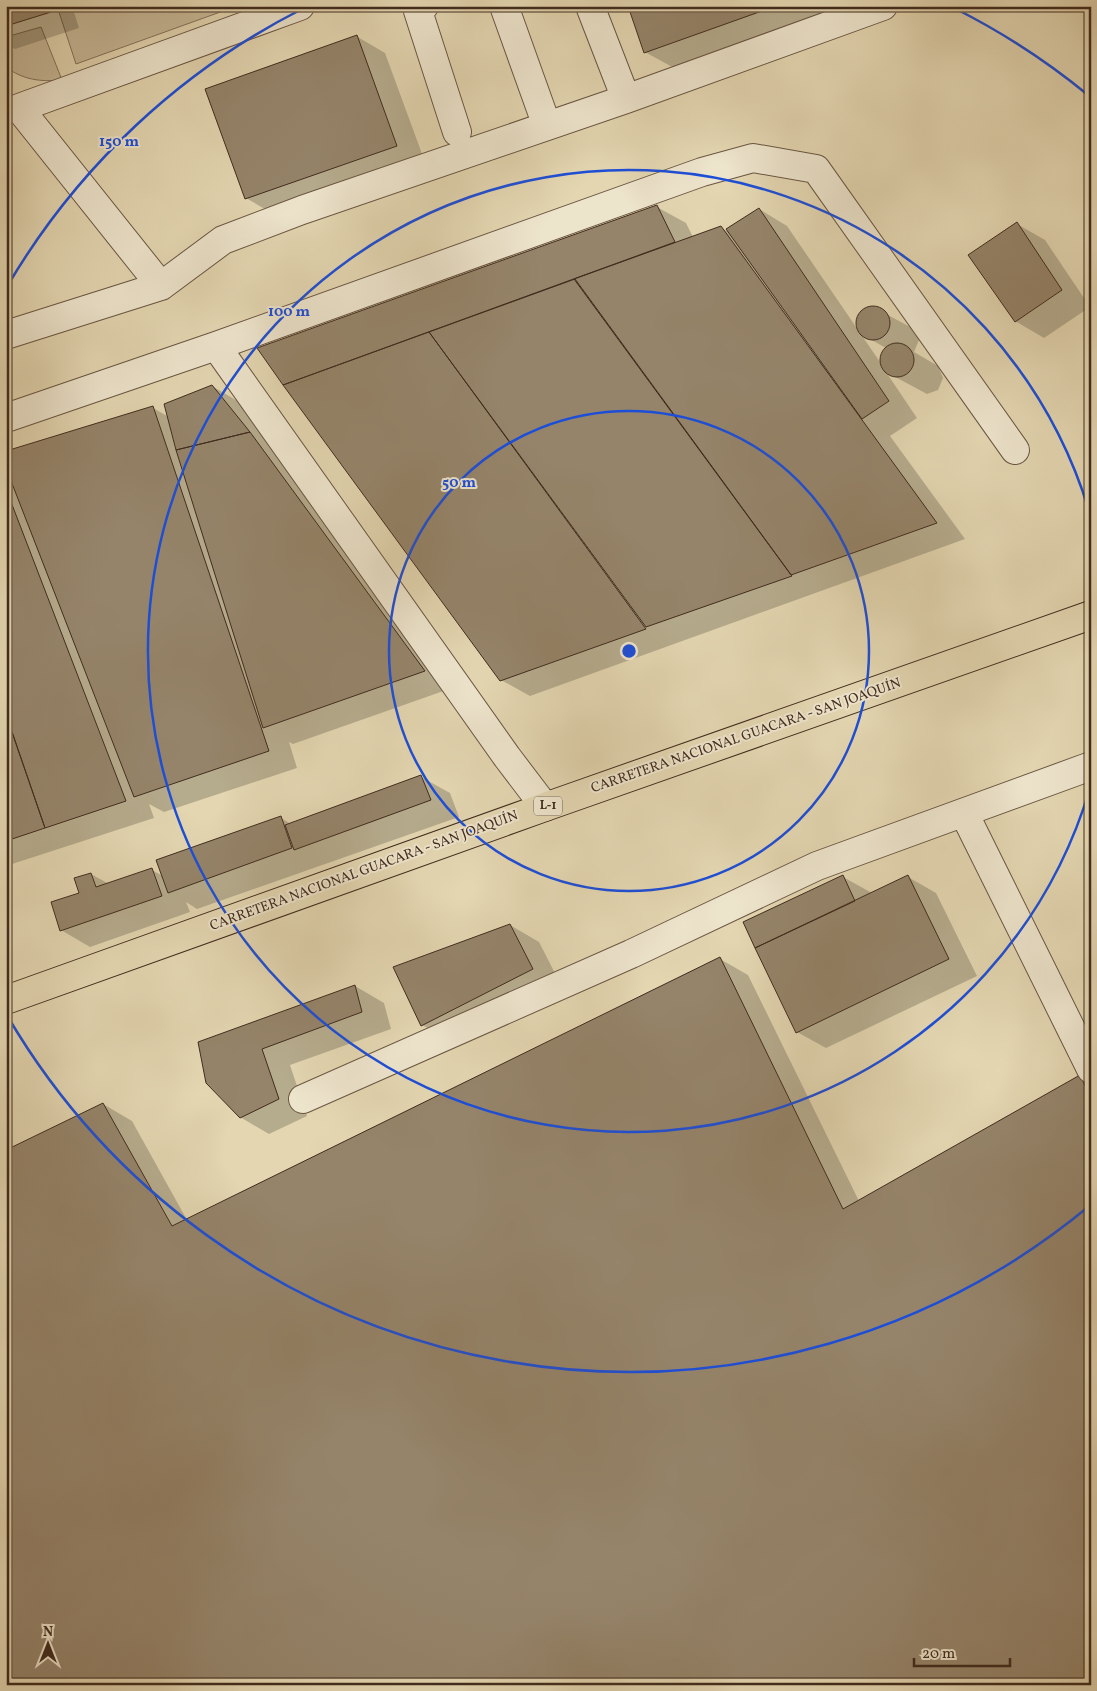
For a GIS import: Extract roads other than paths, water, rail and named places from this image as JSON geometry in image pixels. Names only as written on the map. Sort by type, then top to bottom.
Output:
[{"type":"main road","name":"CARRETERA NACIONAL GUACARA - SAN JOAQUÍN","points":[[6,1000],[545,807],[1091,615]]},
{"type":"lane","points":[[424,6],[418,11],[457,132]]},
{"type":"lane","points":[[504,6],[547,126]]},
{"type":"lane","points":[[590,6],[626,99]]},
{"type":"lane","points":[[6,335],[161,286],[223,240],[302,210],[626,99],[883,6]]},
{"type":"lane","points":[[161,286],[13,100],[283,9]]},
{"type":"lane","points":[[6,418],[216,346],[702,172],[753,158],[816,169],[1014,450]]},
{"type":"lane","points":[[216,346],[507,757],[545,807]]},
{"type":"lane","points":[[303,1099],[630,954],[817,866],[1091,766]]},
{"type":"lane","points":[[964,812],[1091,1069]]}]
